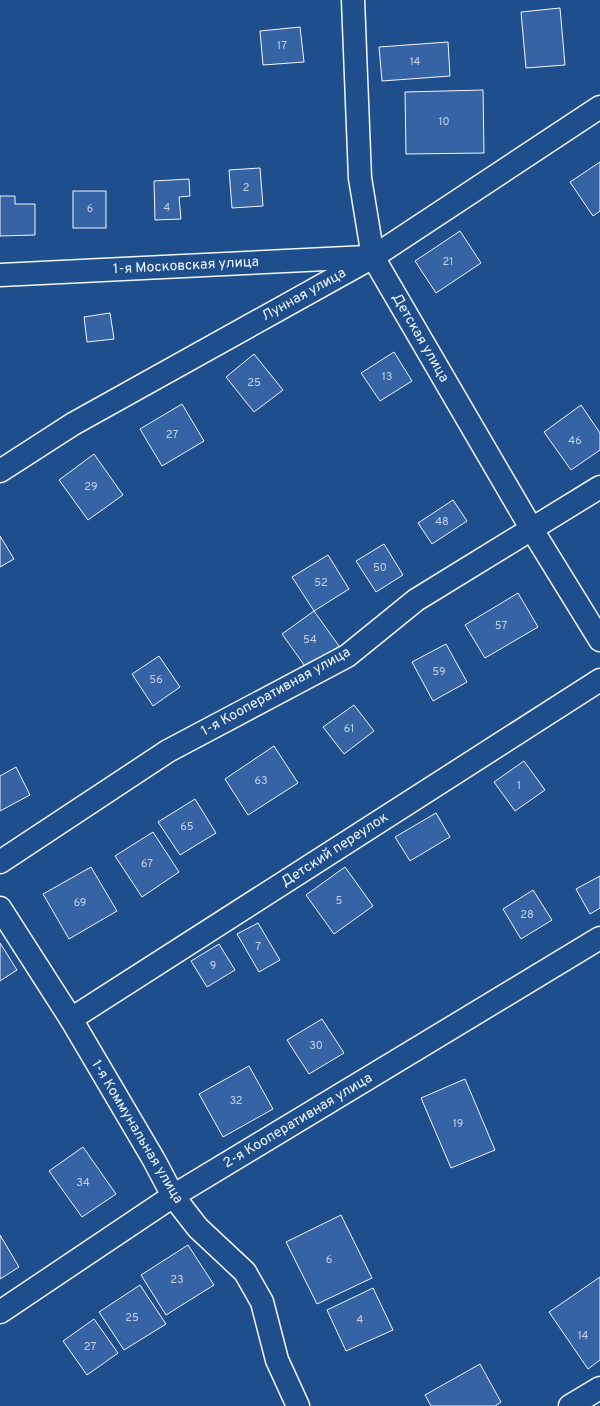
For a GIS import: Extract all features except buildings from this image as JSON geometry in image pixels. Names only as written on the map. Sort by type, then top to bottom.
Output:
[{"type":"street","name":"Детская улица","points":[[352,0],[360,178],[373,257],[531,528],[600,640]]},
{"type":"street","name":"Лунная улица","points":[[0,471],[73,424],[373,257],[600,107]]},
{"type":"street","name":"1-я Московская улица","points":[[0,275],[373,257]]},
{"type":"street","name":"1-я Кооперативная улица","points":[[0,862],[168,751],[347,656],[416,600],[600,486]]},
{"type":"street","name":"Детский переулок","points":[[70,1019],[600,680]]},
{"type":"street","name":"1-я Коммунальная улица","points":[[0,908],[70,1019],[154,1160],[173,1196],[198,1228],[245,1272],[262,1302],[277,1360],[298,1406]]},
{"type":"street","name":"2-я Кооперативная улица","points":[[0,1312],[173,1196],[600,938]]},
{"type":"street","points":[[570,1406],[600,1388]]}]
